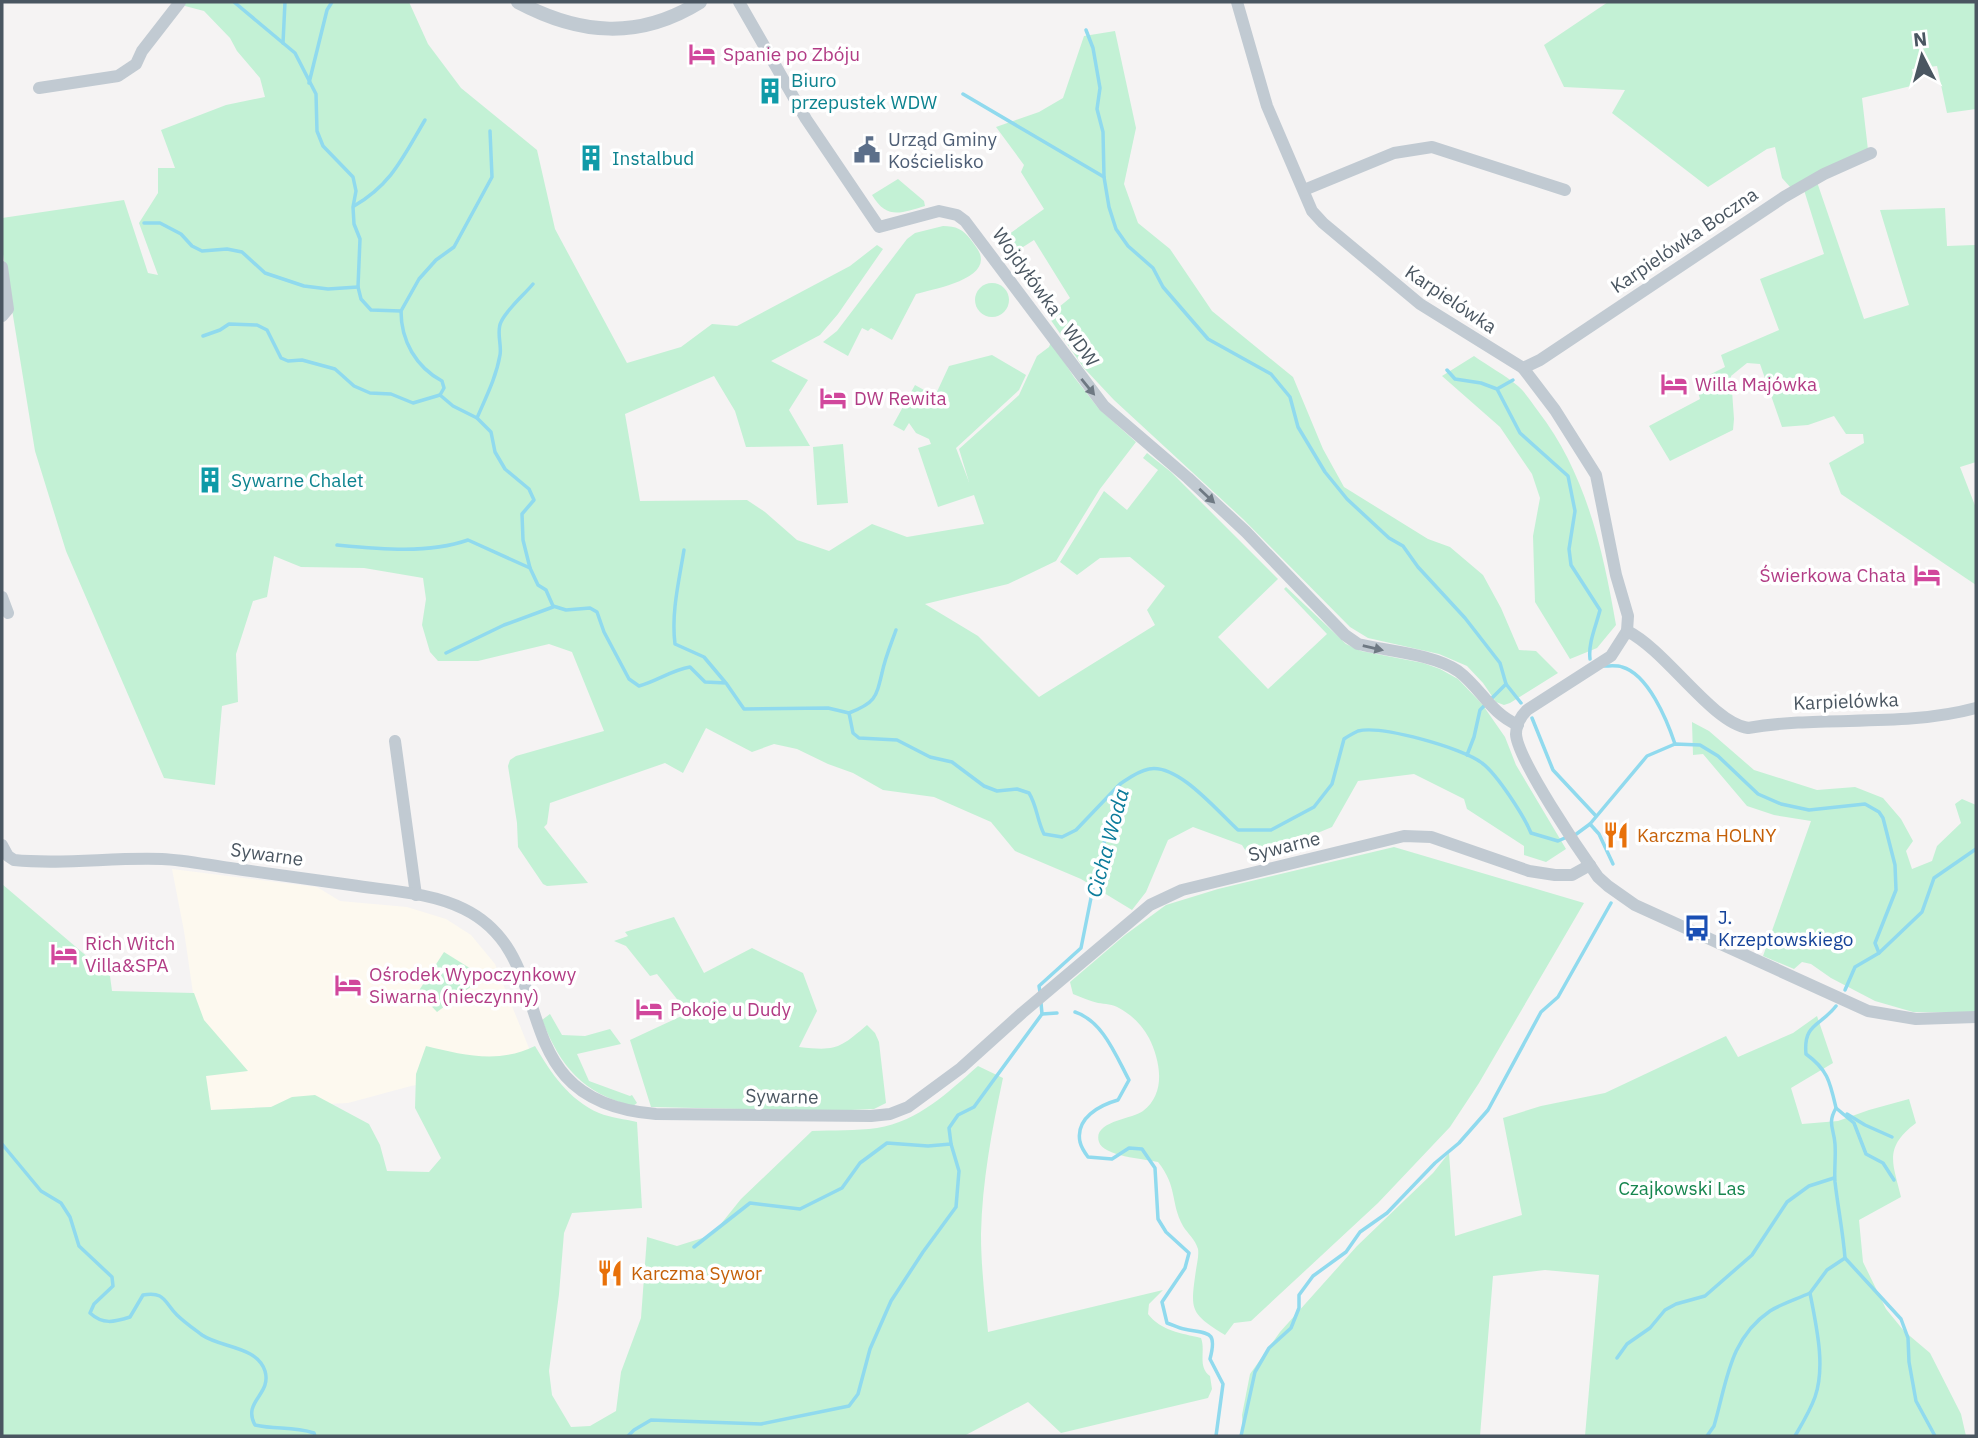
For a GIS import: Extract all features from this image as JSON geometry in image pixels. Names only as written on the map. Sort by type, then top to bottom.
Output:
[{"type":"street","points":[[38,88],[118,76],[136,64],[142,51],[180,2]]},
{"type":"street","points":[[518,2],[569,23],[618,29],[660,22],[700,2]]},
{"type":"street","name":"Wojdyłówka - WDW","points":[[739,2],[806,120],[879,227],[939,211],[962,218],[1104,405],[1246,532],[1345,635],[1358,644],[1450,667],[1469,681],[1503,719],[1518,725]]},
{"type":"street","name":"Karpielówka","points":[[1237,2],[1267,106],[1312,211],[1378,271],[1451,325],[1523,368],[1555,410],[1596,475],[1616,575],[1628,616],[1627,631],[1656,651],[1722,715],[1739,726],[1748,728],[1833,720],[1929,717],[1976,708]]},
{"type":"street","points":[[1304,190],[1394,153],[1432,147],[1565,190]]},
{"type":"street","name":"Karpielówka Boczna","points":[[1523,368],[1540,360],[1784,197],[1824,174],[1871,153]]},
{"type":"street","points":[[2,267],[8,309],[2,316]]},
{"type":"street","points":[[2,597],[8,612]]},
{"type":"street","points":[[1627,631],[1611,656],[1538,701],[1521,715],[1516,734],[1523,755],[1598,877],[1635,905],[1868,1010],[1916,1019],[1976,1017]]},
{"type":"street","points":[[396,741],[415,895]]},
{"type":"street","name":"Sywarne","points":[[2,845],[8,856],[14,860],[165,859],[415,895],[464,909],[492,930],[513,957],[544,1044],[570,1081],[588,1095],[628,1111],[683,1114],[871,1116],[890,1114],[908,1107],[961,1068],[1150,905],[1182,890],[1404,836],[1432,837],[1529,871],[1555,875],[1572,874],[1590,865]]},
{"type":"shaded area","name":"Ośrodek Wypoczynkowy Siwarna (nieczynny)","points":[[172,869],[317,887],[340,901],[407,907],[446,919],[471,935],[495,964],[537,1068],[466,1076],[411,1086],[348,1103],[210,1110],[184,931]]},
{"type":"green space","points":[[185,2],[409,2],[428,44],[461,88],[537,150],[555,229],[627,363],[681,347],[712,324],[737,326],[850,266],[877,245],[883,249],[838,314],[820,335],[771,361],[808,380],[789,410],[810,446],[746,447],[735,411],[714,376],[625,414],[640,501],[747,500],[797,540],[829,551],[872,524],[907,537],[984,524],[974,495],[938,507],[918,448],[931,444],[929,439],[916,433],[909,423],[904,431],[893,425],[915,385],[935,396],[949,366],[992,355],[1026,375],[1019,390],[956,448],[969,482],[959,449],[1019,395],[1037,356],[1049,347],[1051,342],[1099,409],[1136,442],[1100,489],[1056,561],[1008,584],[925,604],[978,636],[1039,697],[1155,625],[1147,610],[1165,586],[1130,557],[1100,558],[1077,575],[1060,562],[1104,491],[1127,510],[1158,470],[1143,458],[1147,453],[1171,472],[1278,579],[1218,637],[1268,689],[1327,634],[1284,589],[1286,587],[1346,644],[1361,651],[1423,663],[1458,679],[1482,704],[1505,737],[1516,765],[1566,849],[1546,862],[1524,855],[1524,846],[1467,809],[1464,799],[1414,774],[1358,781],[1332,827],[1296,842],[1249,856],[1242,845],[1193,827],[1168,840],[1146,892],[1132,910],[1081,879],[1015,851],[991,822],[934,797],[883,790],[853,773],[797,749],[774,744],[752,752],[706,728],[683,773],[665,763],[550,803],[547,824],[544,827],[588,883],[547,886],[518,847],[508,766],[510,760],[516,756],[604,731],[572,652],[549,644],[478,661],[438,661],[430,652],[422,625],[426,599],[423,578],[364,568],[301,567],[274,556],[267,597],[253,601],[236,654],[238,702],[222,706],[215,785],[164,778],[66,551],[35,451],[2,248],[2,218],[124,200],[148,273],[158,275],[139,223],[158,193],[158,168],[175,168],[161,130],[226,105],[265,97],[260,78],[237,51],[230,38],[204,11],[185,6]]},
{"type":"green space","points":[[1608,2],[1976,2],[1976,109],[1947,113],[1937,66],[1912,69],[1915,85],[1862,98],[1868,150],[1791,188],[1782,178],[1775,147],[1767,149],[1708,187],[1612,113],[1625,90],[1564,87],[1544,45]]},
{"type":"green space","points":[[1115,31],[1136,128],[1124,184],[1138,223],[1170,249],[1212,311],[1293,377],[1323,449],[1344,487],[1428,539],[1450,547],[1483,575],[1519,650],[1536,651],[1558,673],[1504,705],[1496,702],[1467,666],[1439,654],[1368,638],[1350,627],[1243,519],[1114,400],[1083,367],[1048,316],[1070,298],[1034,240],[1009,256],[998,242],[1044,209],[1021,172],[1024,165],[996,127],[1039,112],[1063,98],[1084,36]]},
{"type":"green space","points":[[898,179],[924,201],[925,206],[895,212],[878,203],[872,195]]},
{"type":"green space","points":[[1817,182],[1864,319],[1909,305],[1880,210],[1945,208],[1947,246],[1975,245],[1976,206],[1976,462],[1960,467],[1976,508],[1976,585],[1841,494],[1829,463],[1864,443],[1863,434],[1846,434],[1834,416],[1808,425],[1782,427],[1760,364],[1747,363],[1731,376],[1733,430],[1670,461],[1649,426],[1700,399],[1695,382],[1725,367],[1721,355],[1779,330],[1760,279],[1824,254],[1804,190]]},
{"type":"green space","points":[[943,226],[959,229],[973,243],[980,254],[976,271],[957,282],[916,294],[892,340],[871,328],[868,331],[862,328],[848,356],[823,342],[837,331],[907,239],[915,233]]},
{"type":"green space","points":[[992,283],[1004,288],[1009,300],[1004,312],[992,317],[980,312],[975,300],[980,288]]},
{"type":"green space","points":[[1474,356],[1513,382],[1529,398],[1569,460],[1590,513],[1616,625],[1597,648],[1570,659],[1535,602],[1533,536],[1540,498],[1532,474],[1500,427],[1442,376]]},
{"type":"green space","points":[[843,444],[848,503],[817,505],[813,447]]},
{"type":"green space","points":[[1692,722],[1709,731],[1754,770],[1817,790],[1855,787],[1883,798],[1901,819],[1913,841],[1906,851],[1912,869],[1932,861],[1937,846],[1961,823],[1955,804],[1962,799],[1976,805],[1976,1013],[1913,1012],[1875,1001],[1831,978],[1811,964],[1802,962],[1794,969],[1763,956],[1811,821],[1774,815],[1747,806],[1703,754],[1693,755]]},
{"type":"green space","points":[[1394,847],[1584,903],[1479,1083],[1450,1127],[1378,1203],[1251,1321],[1234,1323],[1225,1335],[1195,1310],[1193,1294],[1198,1249],[1179,1217],[1169,1179],[1164,1171],[1158,1162],[1116,1154],[1102,1147],[1099,1142],[1098,1135],[1107,1125],[1138,1114],[1151,1104],[1156,1095],[1159,1076],[1153,1047],[1143,1029],[1128,1014],[1114,1006],[1073,994],[1070,982],[1125,935],[1166,905],[1218,889]]},
{"type":"green space","points":[[2,884],[110,976],[112,991],[194,993],[204,1020],[248,1071],[206,1076],[211,1110],[271,1107],[292,1097],[315,1095],[369,1124],[380,1145],[387,1171],[429,1172],[441,1158],[415,1108],[416,1074],[426,1046],[467,1055],[494,1056],[521,1052],[535,1046],[554,1076],[579,1101],[604,1115],[637,1122],[642,1208],[572,1213],[564,1233],[549,1371],[552,1395],[571,1427],[590,1426],[616,1411],[621,1372],[641,1318],[647,1237],[677,1246],[712,1235],[741,1199],[812,1131],[877,1128],[906,1119],[932,1104],[978,1066],[1003,1078],[983,1195],[981,1234],[988,1332],[1163,1290],[1149,1304],[1148,1314],[1165,1328],[1201,1338],[1204,1368],[1210,1376],[1212,1389],[1208,1398],[1061,1433],[1028,1402],[964,1436],[2,1436]]},
{"type":"green space","points":[[674,917],[704,973],[752,948],[803,973],[817,1011],[799,1047],[821,1049],[843,1044],[867,1025],[879,1042],[886,1103],[874,1109],[828,1111],[651,1107],[630,1040],[688,1013],[657,974],[650,976],[626,946],[614,941],[628,936],[625,932]]},
{"type":"green space","points":[[444,952],[484,977],[437,1012],[418,992]]},
{"type":"green space","points":[[550,1014],[562,1035],[585,1036],[610,1029],[621,1044],[577,1054],[589,1081],[632,1095],[637,1103],[633,1106],[600,1094],[576,1076],[549,1037],[542,1020]]},
{"type":"green space","name":"Czajkowski Las","points":[[1817,1016],[1833,1063],[1791,1088],[1802,1124],[1838,1121],[1909,1099],[1916,1123],[1899,1140],[1893,1157],[1901,1197],[1859,1220],[1863,1262],[1886,1309],[1904,1331],[1930,1353],[1961,1414],[1966,1436],[1585,1436],[1599,1275],[1545,1270],[1493,1276],[1480,1436],[1243,1436],[1242,1415],[1250,1374],[1280,1332],[1357,1246],[1433,1173],[1449,1153],[1455,1236],[1522,1215],[1503,1118],[1541,1106],[1605,1093],[1726,1036],[1738,1057],[1793,1033]]},
{"type":"waterway","points":[[234,2],[295,53],[316,94],[317,131],[323,146],[353,177],[356,191],[354,224],[360,239],[358,287],[361,299],[371,310],[401,311],[407,343],[418,361],[442,381],[444,388],[440,395],[453,406],[477,418],[491,432],[495,452],[505,469],[529,489],[534,500],[522,514],[523,540],[530,568],[538,585],[546,590],[553,606],[566,610],[590,608],[597,612],[604,632],[629,679],[639,686],[690,667],[705,682],[726,683],[744,709],[828,708],[849,713],[853,733],[859,738],[897,740],[930,757],[952,762],[984,786],[997,791],[1017,789],[1029,793],[1044,834],[1062,837],[1076,830],[1119,785]]},
{"type":"waterway","points":[[283,43],[285,2]]},
{"type":"waterway","points":[[309,83],[327,10],[332,2]]},
{"type":"waterway","points":[[1086,30],[1093,48],[1100,88],[1097,109],[1103,132],[1104,177]]},
{"type":"waterway","points":[[963,94],[1104,177],[1116,229],[1128,246],[1153,268],[1163,287],[1208,339],[1271,374],[1290,397],[1298,427],[1325,472],[1347,499],[1389,538],[1403,546],[1418,567],[1465,618],[1500,663],[1506,684],[1521,703]]},
{"type":"waterway","points":[[354,206],[387,179],[425,120]]},
{"type":"waterway","points":[[401,311],[419,279],[436,260],[454,247],[492,177],[490,131]]},
{"type":"waterway","points":[[144,223],[160,223],[181,234],[192,246],[202,251],[227,249],[242,252],[265,273],[304,286],[328,289],[358,287]]},
{"type":"waterway","points":[[477,418],[498,363],[501,322],[533,284]]},
{"type":"waterway","points":[[203,336],[229,324],[257,325],[267,330],[281,358],[288,361],[302,360],[335,369],[354,386],[370,393],[391,394],[413,403],[440,395]]},
{"type":"waterway","points":[[1447,370],[1455,379],[1481,383],[1497,389],[1520,433],[1568,476],[1575,511],[1569,549],[1571,565],[1600,610],[1591,641],[1590,659]]},
{"type":"waterway","points":[[1497,389],[1513,380]]},
{"type":"waterway","points":[[337,545],[420,549],[468,540],[530,568]]},
{"type":"waterway","points":[[684,550],[675,609],[675,644],[704,657],[725,682]]},
{"type":"waterway","points":[[446,653],[504,625],[553,607]]},
{"type":"waterway","points":[[849,713],[869,703],[876,694],[896,630]]},
{"type":"waterway","points":[[1604,666],[1622,667],[1640,679],[1662,711],[1675,744]]},
{"type":"waterway","points":[[1467,755],[1480,710],[1506,684]]},
{"type":"waterway","points":[[1532,718],[1553,770],[1596,816]]},
{"type":"waterway","name":"Cicha Woda","points":[[1040,992],[1039,986],[1081,948],[1096,873],[1120,784],[1145,770],[1160,769],[1185,781],[1238,830],[1271,830],[1314,807],[1332,784],[1344,739],[1358,731],[1384,731],[1422,739],[1472,757],[1488,768],[1502,786],[1531,833],[1558,841],[1567,837]]},
{"type":"waterway","name":"Cicha Woda","points":[[1575,835],[1590,824],[1647,756],[1675,744],[1700,745],[1718,756],[1758,794],[1781,804],[1809,810],[1865,804],[1879,812],[1883,818],[1895,865],[1896,890],[1875,943],[1879,953],[1922,912],[1934,878],[1976,849]]},
{"type":"waterway","points":[[1590,824],[1599,834],[1613,864]]},
{"type":"waterway","points":[[1241,1436],[1255,1372],[1269,1348],[1291,1328],[1299,1308],[1299,1295],[1313,1276],[1346,1252],[1360,1232],[1387,1213],[1435,1163],[1459,1143],[1488,1110],[1541,1012],[1558,997],[1611,903]]},
{"type":"waterway","points":[[1845,990],[1855,967],[1879,953]]},
{"type":"waterway","name":"Cicha Woda","points":[[628,1436],[651,1420],[761,1424],[849,1406],[858,1394],[870,1349],[891,1301],[956,1207],[959,1171],[949,1128],[958,1115],[974,1107],[1042,1014],[1041,1003]]},
{"type":"waterway","points":[[1795,1436],[1813,1402],[1820,1372],[1819,1345],[1810,1293],[1827,1270],[1845,1258],[1835,1182],[1835,1144],[1831,1122],[1836,1108],[1827,1077],[1806,1054],[1810,1030],[1836,1006]]},
{"type":"waterway","points":[[1075,1012],[1101,1031],[1129,1080],[1118,1100],[1097,1109],[1085,1119],[1079,1134],[1081,1144],[1088,1157],[1112,1159],[1129,1148],[1142,1149],[1155,1168],[1158,1219],[1166,1232],[1189,1253],[1185,1268],[1162,1302],[1167,1323],[1209,1335],[1213,1342],[1210,1359],[1223,1384],[1216,1436]]},
{"type":"waterway","points":[[1042,1014],[1057,1013]]},
{"type":"waterway","points":[[1836,1108],[1854,1123],[1866,1154],[1883,1163],[1894,1180]]},
{"type":"waterway","points":[[1847,1114],[1892,1137]]},
{"type":"waterway","points":[[694,1247],[750,1203],[800,1209],[842,1188],[860,1163],[887,1143],[928,1146],[951,1144]]},
{"type":"waterway","points":[[2,1144],[41,1191],[61,1203],[70,1217],[79,1246],[112,1277],[113,1286],[94,1304],[90,1313],[104,1321],[119,1320],[130,1317],[143,1295],[160,1296],[180,1318],[202,1335],[247,1352],[261,1363],[266,1379],[252,1410],[255,1425],[306,1431],[314,1433],[315,1436]]},
{"type":"waterway","points":[[1617,1358],[1627,1344],[1650,1328],[1665,1310],[1705,1296],[1752,1255],[1787,1202],[1809,1186],[1834,1178]]},
{"type":"waterway","points":[[1845,1258],[1901,1319],[1908,1338],[1916,1401],[1935,1436]]},
{"type":"waterway","points":[[1707,1436],[1714,1426],[1732,1362],[1746,1335],[1756,1322],[1770,1311],[1810,1293]]},
{"type":"place","name":"Spanie po Zbóju","points":[[702,54]]},
{"type":"place","name":"Biuro przepustek WDW","points":[[770,91]]},
{"type":"place","name":"Urząd Gminy Kościelisko","points":[[867,150]]},
{"type":"place","name":"Instalbud","points":[[591,158]]},
{"type":"place","name":"Willa Majówka","points":[[1674,384]]},
{"type":"place","name":"DW Rewita","points":[[833,398]]},
{"type":"place","name":"Sywarne Chalet","points":[[210,480]]},
{"type":"place","name":"Świerkowa Chata","points":[[1927,575]]},
{"type":"place","name":"Karczma HOLNY","points":[[1616,835]]},
{"type":"place","name":"J. Krzeptowskiego","points":[[1697,928]]},
{"type":"place","name":"Rich Witch Villa&SPA","points":[[64,954]]},
{"type":"place","name":"Ośrodek Wypoczynkowy Siwarna (nieczynny)","points":[[348,985]]},
{"type":"place","name":"Pokoje u Dudy","points":[[649,1009]]},
{"type":"place","name":"Karczma Sywor","points":[[610,1273]]}]
